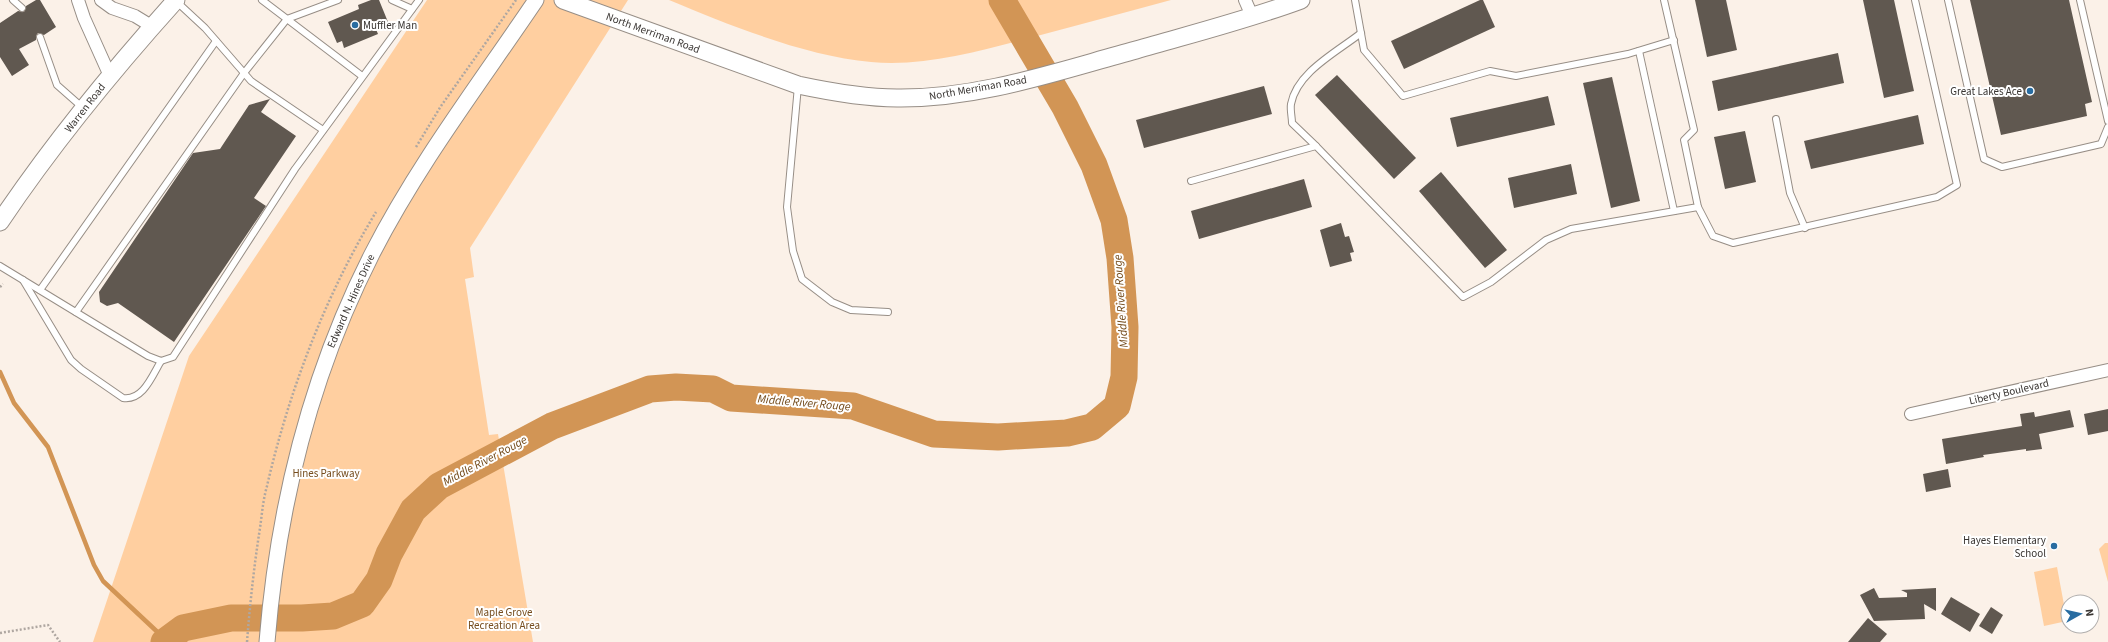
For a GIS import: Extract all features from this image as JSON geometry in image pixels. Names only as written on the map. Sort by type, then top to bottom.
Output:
[{"type":"main road","name":"Warren Road","points":[[0,222],[36,170],[110,76],[176,0]]},
{"type":"main road","name":"North Merriman Road","points":[[570,3],[798,84],[831,92],[897,98],[963,93],[1017,83],[1252,16],[1301,0]]},
{"type":"street","points":[[78,0],[84,18],[110,76]]},
{"type":"street","points":[[101,0],[112,8],[135,16],[153,27]]},
{"type":"street","name":"Edward N. Hines Drive","points":[[267,642],[272,583],[298,449],[315,388],[344,314],[372,254],[405,195],[536,0]]},
{"type":"street","points":[[1245,0],[1252,16]]},
{"type":"street","name":"Liberty Boulevard","points":[[1911,414],[2108,370]]},
{"type":"lane","points":[[13,0],[22,8]]},
{"type":"lane","points":[[176,0],[216,41],[251,81],[323,130]]},
{"type":"lane","points":[[262,0],[362,76]]},
{"type":"lane","points":[[76,312],[244,73],[287,19],[338,0]]},
{"type":"lane","points":[[392,0],[412,9]]},
{"type":"lane","points":[[22,279],[71,360],[80,369],[123,398],[131,399],[138,395],[161,361],[173,357],[295,169],[419,0]]},
{"type":"lane","points":[[1355,0],[1364,50],[1403,96],[1490,71],[1516,76],[1639,51],[1674,40]]},
{"type":"lane","points":[[1664,0],[1694,130],[1684,140],[1698,207],[1713,236],[1733,243],[1938,197],[1957,185],[1916,0]]},
{"type":"lane","points":[[1948,0],[1984,159],[2002,167],[2101,144],[2108,128]]},
{"type":"lane","points":[[2080,0],[2108,121]]},
{"type":"lane","points":[[1361,33],[1310,72],[1299,84],[1291,104],[1292,123],[1464,297],[1491,282],[1546,240],[1571,229],[1698,207]]},
{"type":"lane","points":[[40,37],[57,85],[84,109]]},
{"type":"lane","points":[[40,290],[216,41]]},
{"type":"lane","points":[[1639,51],[1674,211]]},
{"type":"lane","points":[[798,84],[787,207],[793,251],[802,279],[832,302],[851,310],[888,312]]},
{"type":"lane","points":[[1776,119],[1790,193],[1805,228]]},
{"type":"lane","points":[[1191,181],[1316,146]]},
{"type":"lane","points":[[0,266],[148,356],[161,361]]},
{"type":"path","points":[[247,642],[252,583]]},
{"type":"path","points":[[0,633],[48,625],[60,642]]},
{"type":"green space","name":"Hines Parkway","points":[[427,0],[628,0],[470,248],[474,277],[465,279],[489,435],[498,434],[533,642],[93,642],[189,356]]},
{"type":"green space","points":[[669,0],[1171,0],[976,52],[934,60],[892,63],[846,59],[794,46],[742,29]]},
{"type":"green space","points":[[2105,543],[2108,543],[2108,582],[2099,549]]},
{"type":"green space","points":[[2057,567],[2062,594],[2060,594],[2060,623],[2044,626],[2034,572]]},
{"type":"building","points":[[36,0],[40,0],[56,27],[44,35],[38,33],[36,40],[19,49],[29,65],[12,76],[0,57],[0,23],[18,11],[24,12],[26,6]]},
{"type":"building","name":"Muffler Man","points":[[371,0],[379,0],[388,22],[375,27],[378,34],[344,48],[342,41],[337,43],[328,22],[359,9],[358,5]]},
{"type":"building","points":[[1480,0],[1483,0],[1495,27],[1404,69],[1391,41]]},
{"type":"building","points":[[1695,0],[1726,0],[1737,50],[1707,57]]},
{"type":"building","points":[[1863,0],[1894,0],[1914,91],[1884,98]]},
{"type":"building","points":[[1970,0],[2069,0],[2092,102],[2085,104],[2087,116],[2001,135]]},
{"type":"building","points":[[1838,53],[1844,83],[1718,111],[1712,81]]},
{"type":"building","points":[[1337,75],[1416,158],[1394,179],[1315,95]]},
{"type":"building","points":[[1612,77],[1640,201],[1611,208],[1583,83]]},
{"type":"building","points":[[1264,86],[1272,114],[1144,148],[1136,120]]},
{"type":"building","points":[[1548,96],[1555,125],[1457,147],[1450,118]]},
{"type":"building","points":[[270,99],[261,112],[296,136],[254,198],[266,206],[174,342],[118,303],[107,306],[100,302],[99,292],[193,153],[220,149],[249,105]]},
{"type":"building","points":[[1918,115],[1924,144],[1811,169],[1804,141]]},
{"type":"building","points":[[1745,131],[1756,182],[1725,189],[1714,137]]},
{"type":"building","points":[[1571,164],[1577,194],[1514,208],[1508,178]]},
{"type":"building","points":[[1441,172],[1507,250],[1485,268],[1419,191]]},
{"type":"building","points":[[1304,179],[1312,207],[1199,239],[1191,211]]},
{"type":"building","points":[[1341,223],[1345,237],[1349,236],[1354,252],[1350,253],[1352,261],[1330,267],[1320,230]]},
{"type":"building","points":[[2108,409],[2108,431],[2088,435],[2084,414]]},
{"type":"building","points":[[2070,410],[2074,427],[2039,434],[2042,449],[2026,451],[2026,449],[1983,455],[1984,457],[1946,464],[1942,439],[2022,426],[2020,414],[2034,412],[2035,417]]},
{"type":"building","points":[[1948,469],[1951,487],[1926,492],[1923,474]]},
{"type":"building","points":[[1874,588],[1879,598],[1907,597],[1907,593],[1901,590],[1936,588],[1936,611],[1924,604],[1925,619],[1874,621],[1860,595]]},
{"type":"building","points":[[1951,597],[1980,614],[1970,632],[1941,614]]},
{"type":"building","points":[[1991,607],[2003,615],[1992,634],[1979,626]]},
{"type":"building","points":[[1868,618],[1887,634],[1880,642],[1848,642]]},
{"type":"waterway","name":"Middle River Rouge","points":[[164,642],[183,628],[231,618],[302,618],[333,616],[362,604],[379,580],[389,554],[413,510],[439,486],[552,426],[650,389],[676,387],[713,389],[731,398],[853,406],[934,434],[998,437],[1067,433],[1092,427],[1117,406],[1124,377],[1125,327],[1120,258],[1114,220],[1094,165],[1065,107],[1002,0]]},
{"type":"waterway","points":[[0,372],[14,403],[48,447],[94,565],[103,581],[166,640]]},
{"type":"place","name":"Muffler Man","points":[[355,25]]},
{"type":"place","name":"Great Lakes Ace","points":[[2030,91]]},
{"type":"place","name":"Hayes Elementary School","points":[[2054,546]]},
{"type":"park label","name":"Maple Grove Recreation Area","points":[[504,618]]}]
